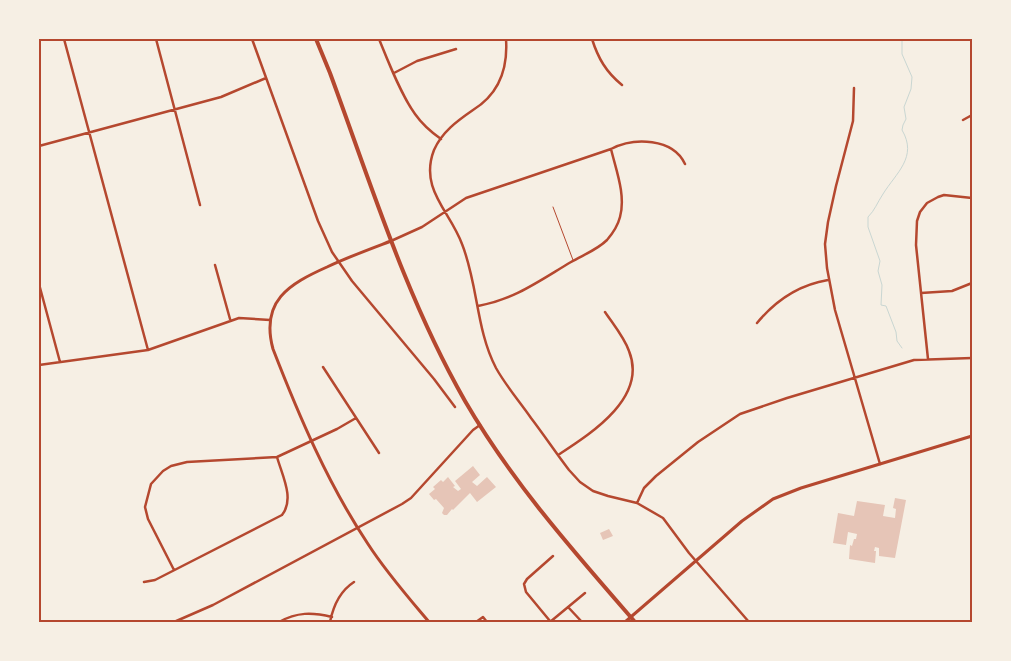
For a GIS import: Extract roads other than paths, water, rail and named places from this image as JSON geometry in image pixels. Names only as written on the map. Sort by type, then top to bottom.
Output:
[{"type":"main road","points":[[316,39],[391,241],[425,324],[450,373],[480,426],[510,472],[542,513],[635,622]]},
{"type":"street","points":[[64,39],[148,350]]},
{"type":"street","points":[[156,39],[200,205]]},
{"type":"street","points":[[252,39],[322,231],[338,262],[455,407]]},
{"type":"street","points":[[379,39],[414,114],[424,126],[441,138]]},
{"type":"street","points":[[506,39],[506,60],[501,80],[480,105],[454,123],[441,138],[432,158],[430,177],[435,196],[457,232],[465,251],[484,336],[496,367],[569,470],[587,488],[600,494],[637,502],[663,518],[695,560],[749,622]]},
{"type":"street","points":[[592,39],[602,64],[622,84]]},
{"type":"street","points":[[394,73],[417,61],[456,50]]},
{"type":"street","points":[[39,146],[221,97],[266,78]]},
{"type":"street","points":[[854,88],[853,121],[828,222],[826,244],[828,280],[880,464]]},
{"type":"street","points":[[963,120],[972,115]]},
{"type":"street","points":[[429,622],[386,570],[357,528],[311,441],[272,349],[270,320],[278,301],[290,286],[301,280],[338,262],[422,227],[471,196],[628,142],[650,142],[671,150],[678,154],[685,164]]},
{"type":"street","points":[[478,306],[511,297],[607,240],[620,216],[622,203],[611,149]]},
{"type":"street","points":[[928,359],[916,231],[920,212],[926,203],[944,195],[972,198]]},
{"type":"street","points":[[215,265],[230,319]]},
{"type":"street","points":[[757,323],[776,303],[790,293],[810,284],[828,280]]},
{"type":"street","points":[[922,293],[952,291],[972,283]]},
{"type":"street","points":[[39,284],[60,362]]},
{"type":"street","points":[[558,456],[604,421],[622,402],[629,388],[632,373],[630,352],[605,312]]},
{"type":"street","points":[[39,366],[148,350],[230,319],[250,317],[270,320]]},
{"type":"street","points":[[637,502],[644,488],[656,476],[698,442],[740,414],[907,362],[928,359],[951,360],[972,358]]},
{"type":"street","points":[[323,367],[379,452]]},
{"type":"street","points":[[174,570],[148,519],[146,507],[151,484],[157,477],[171,466],[187,462],[277,457],[356,418]]},
{"type":"street","points":[[174,622],[214,606],[411,498],[473,430],[480,426]]},
{"type":"street","points":[[625,622],[742,521],[774,499],[801,488],[972,436]]},
{"type":"street","points":[[144,582],[155,580],[282,515],[288,506],[289,499],[277,457]]},
{"type":"street","points":[[553,556],[527,579],[524,584],[526,592],[550,622],[585,592]]},
{"type":"street","points":[[330,622],[340,596],[354,582]]},
{"type":"street","points":[[568,607],[582,622]]},
{"type":"street","points":[[279,622],[291,616],[308,613],[332,617]]},
{"type":"street","points":[[476,622],[483,617],[487,622]]},
{"type":"lane","points":[[553,207],[573,261]]},
{"type":"waterway","points":[[902,39],[902,54],[912,77],[911,89],[904,107],[906,119],[902,130],[908,148],[899,172],[868,217],[868,227],[880,261],[878,271],[882,285],[881,305],[886,306],[896,332],[897,341],[902,348]]}]
